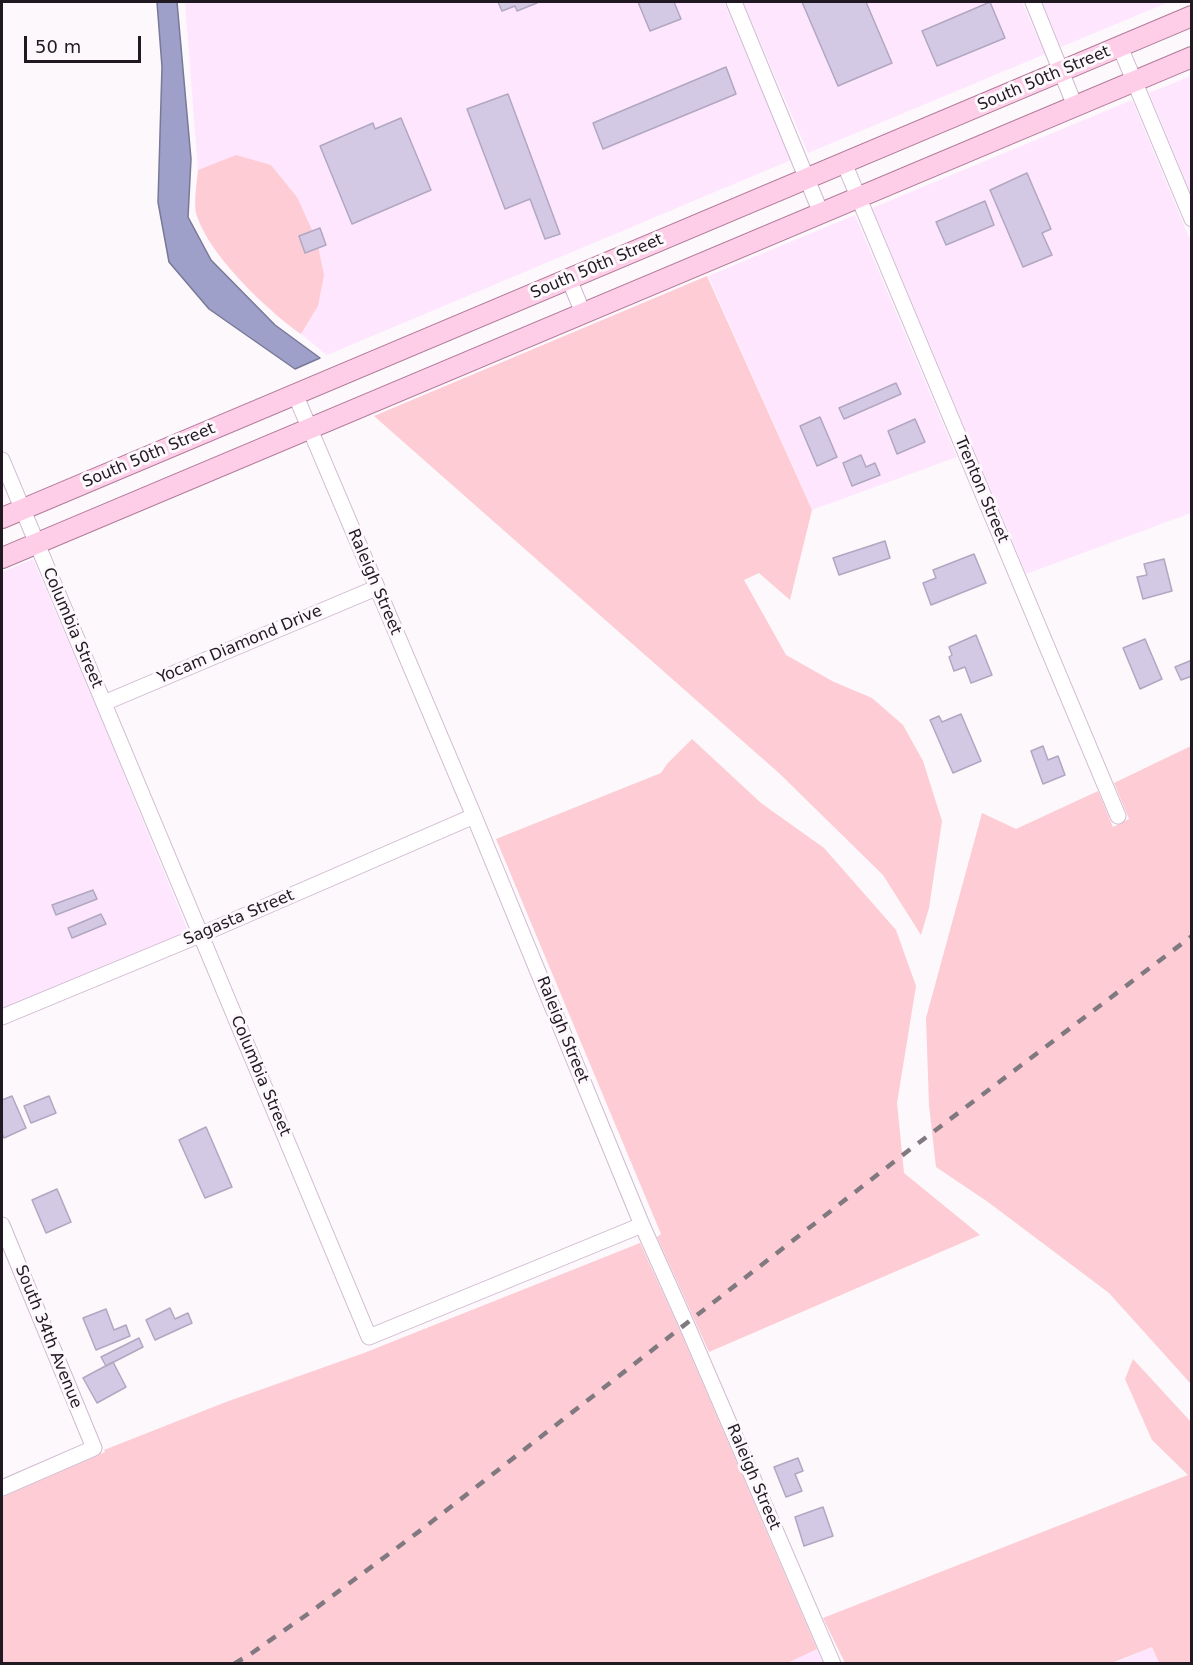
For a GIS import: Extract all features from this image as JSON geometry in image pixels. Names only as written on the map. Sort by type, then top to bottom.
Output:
[{"type":"main road","name":"South 50th Street","points":[[2,518],[1191,16]]},
{"type":"main road","points":[[2,558],[1191,57]]},
{"type":"street","points":[[734,2],[822,213]]},
{"type":"street","points":[[1033,2],[1075,106]]},
{"type":"street","points":[[1120,47],[1191,219]]},
{"type":"street","name":"Trenton Street","points":[[844,163],[1118,816]]},
{"type":"street","points":[[569,279],[584,313]]},
{"type":"street","name":"Raleigh Street","points":[[295,394],[474,816],[642,1225],[833,1664]]},
{"type":"street","name":"Columbia Street","points":[[2,460],[369,1337],[642,1225]]},
{"type":"street","name":"Yocam Diamond Drive","points":[[105,703],[376,588]]},
{"type":"street","name":"Sagasta Street","points":[[2,1017],[200,935],[474,816]]},
{"type":"street","name":"South 34th Avenue","points":[[2,1225],[94,1448],[2,1488]]},
{"type":"shaded area","points":[[185,2],[724,2],[791,160],[327,355],[301,334],[318,306],[297,197],[271,165],[236,156],[198,170]]},
{"type":"shaded area","points":[[743,2],[1022,2],[1045,54],[808,153]]},
{"type":"shaded area","points":[[1042,2],[1169,2],[1061,47]]},
{"type":"shaded area","points":[[1191,76],[1191,195],[1149,93]]},
{"type":"shaded area","points":[[1132,100],[1191,242],[1191,513],[1026,574],[872,208]]},
{"type":"shaded area","points":[[236,155],[271,165],[297,197],[317,241],[324,275],[318,306],[301,334],[272,311],[241,281],[214,248],[197,216],[195,200],[198,170]]},
{"type":"shaded area","points":[[855,215],[957,457],[812,510],[708,276]]},
{"type":"shaded area","points":[[707,276],[812,510],[790,600],[759,573],[744,580],[786,655],[834,682],[872,698],[903,725],[923,761],[942,821],[929,908],[921,935],[883,875],[780,774],[374,416]]},
{"type":"shaded area","points":[[33,559],[188,931],[2,1008],[2,572]]},
{"type":"shaded area","points":[[692,739],[761,803],[824,848],[896,930],[916,986],[897,1103],[904,1173],[980,1235],[709,1352],[657,1237],[661,1234],[496,839],[661,773]]},
{"type":"shaded area","points":[[1191,746],[1191,1384],[1109,1293],[988,1202],[936,1167],[929,1105],[926,1018],[982,813],[1016,829],[1098,791],[1113,827],[1129,819],[1114,783]]},
{"type":"shaded area","points":[[640,1243],[817,1649],[785,1664],[2,1663],[2,1497],[105,1452],[104,1450],[226,1402],[364,1353]]},
{"type":"shaded area","points":[[1133,1359],[1191,1422],[1191,1663],[1159,1663],[1152,1647],[1112,1663],[845,1663],[823,1618],[1188,1475],[1152,1440],[1125,1379]]},
{"type":"shaded area","points":[[1152,1647],[1159,1663],[1112,1664]]},
{"type":"shaded area","points":[[817,1649],[823,1663],[785,1663]]},
{"type":"water","points":[[157,2],[177,2],[191,159],[188,217],[211,260],[275,325],[320,358],[295,369],[209,309],[169,262],[158,202],[162,67]]},
{"type":"building","points":[[498,2],[537,3],[517,11],[515,6],[502,11]]},
{"type":"building","points":[[638,2],[674,2],[681,19],[650,31]]},
{"type":"building","points":[[802,2],[866,2],[892,63],[838,86]]},
{"type":"building","points":[[990,2],[1005,38],[937,66],[922,31]]},
{"type":"building","points":[[726,67],[736,94],[603,149],[593,123]]},
{"type":"building","points":[[508,94],[560,234],[545,239],[530,199],[505,209],[467,109]]},
{"type":"building","points":[[401,118],[431,190],[352,224],[320,146],[373,123],[375,129]]},
{"type":"building","points":[[1027,173],[1051,229],[1042,233],[1052,255],[1023,267],[990,190]]},
{"type":"building","points":[[985,201],[994,225],[946,245],[936,222]]},
{"type":"building","points":[[320,228],[326,245],[305,253],[299,236]]},
{"type":"building","points":[[896,383],[901,394],[844,419],[839,408]]},
{"type":"building","points":[[820,417],[837,457],[817,466],[800,426]]},
{"type":"building","points":[[915,419],[925,442],[897,454],[888,431]]},
{"type":"building","points":[[861,455],[866,467],[875,463],[880,475],[852,486],[843,463]]},
{"type":"building","points":[[885,541],[890,558],[839,575],[833,558]]},
{"type":"building","points":[[974,554],[986,583],[931,605],[923,583],[936,578],[933,570]]},
{"type":"building","points":[[1164,559],[1172,591],[1143,599],[1137,577],[1147,575],[1144,564]]},
{"type":"building","points":[[976,635],[992,675],[971,683],[965,667],[954,671],[949,657],[952,655],[949,647]]},
{"type":"building","points":[[1145,639],[1162,679],[1140,689],[1123,648]]},
{"type":"building","points":[[1192,660],[1192,676],[1181,680],[1175,667]]},
{"type":"building","points":[[961,714],[981,761],[953,773],[930,720],[939,716],[942,722]]},
{"type":"building","points":[[1043,746],[1048,760],[1058,756],[1065,775],[1043,784],[1031,751]]},
{"type":"building","points":[[93,890],[97,899],[56,915],[52,905]]},
{"type":"building","points":[[101,914],[106,924],[72,938],[68,928]]},
{"type":"building","points":[[12,1096],[26,1128],[4,1138],[2,1100]]},
{"type":"building","points":[[49,1096],[56,1113],[31,1123],[24,1106]]},
{"type":"building","points":[[206,1127],[232,1187],[205,1198],[179,1140]]},
{"type":"building","points":[[57,1189],[71,1222],[46,1233],[32,1200]]},
{"type":"building","points":[[170,1308],[175,1319],[188,1313],[192,1323],[155,1340],[146,1320]]},
{"type":"building","points":[[106,1309],[114,1330],[126,1325],[130,1336],[96,1350],[83,1318]]},
{"type":"building","points":[[139,1338],[143,1347],[106,1366],[101,1357]]},
{"type":"building","points":[[113,1362],[126,1387],[97,1403],[83,1378]]},
{"type":"building","points":[[798,1458],[803,1471],[795,1474],[802,1491],[786,1497],[774,1467]]},
{"type":"building","points":[[823,1507],[833,1536],[804,1546],[795,1517]]},
{"type":"railway","points":[[234,1664],[312,1611],[421,1530],[904,1154],[1192,936]]}]
